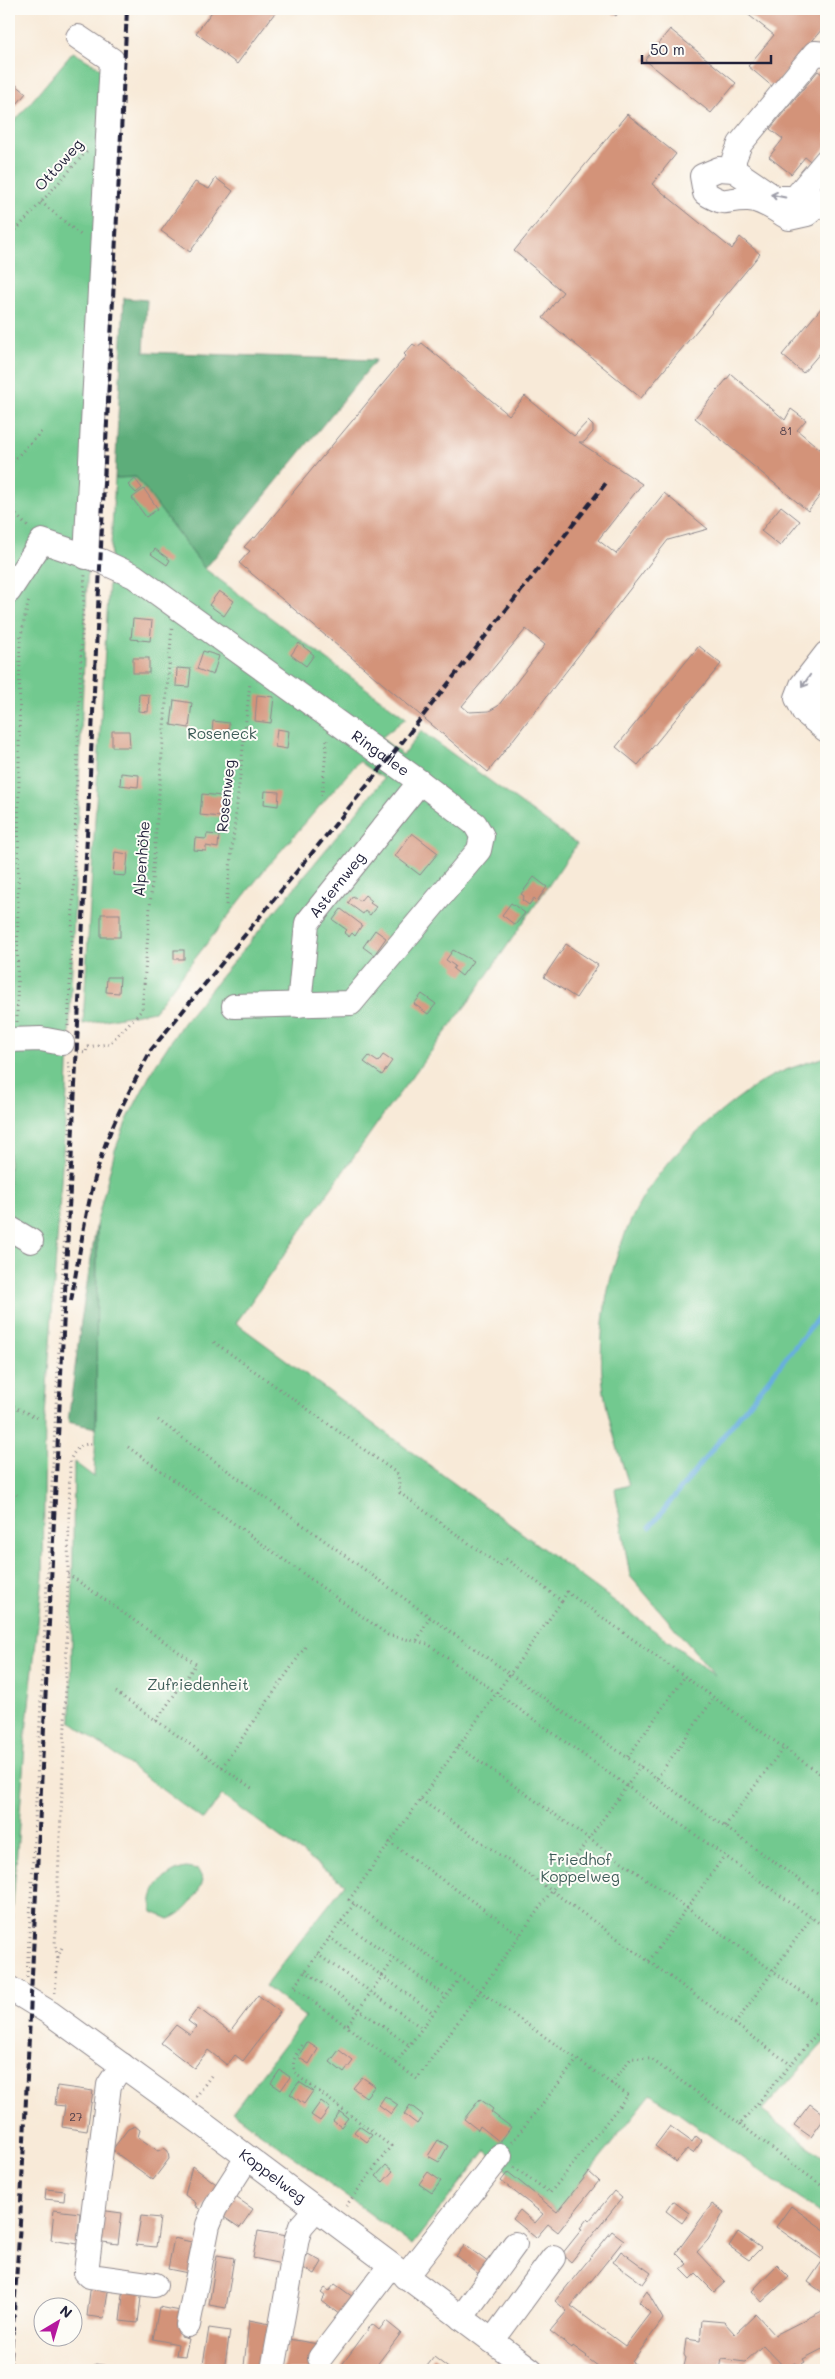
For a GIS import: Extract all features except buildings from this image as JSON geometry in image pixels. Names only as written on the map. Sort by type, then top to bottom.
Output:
[{"type":"street","points":[[78,37],[112,60],[86,557]]},
{"type":"street","points":[[734,170],[734,159],[740,144],[815,53],[826,54]]},
{"type":"street","points":[[826,161],[795,198],[774,198],[734,170],[720,169],[702,176],[705,193],[722,202],[748,198],[768,206],[789,218],[807,214],[826,198]]},
{"type":"street","points":[[20,593],[42,541]]},
{"type":"street","name":"Ringallee","points":[[42,541],[101,561],[134,576],[420,782],[475,824],[482,836],[479,850],[351,1003],[234,1006]]},
{"type":"street","points":[[826,654],[802,685],[797,698],[804,712],[826,730]]},
{"type":"street","points":[[826,688],[821,697],[826,708]]},
{"type":"street","name":"Asternweg","points":[[298,1005],[307,923],[420,782]]},
{"type":"street","points":[[13,1040],[41,1039],[65,1047]]},
{"type":"street","points":[[9,1228],[31,1241]]},
{"type":"street","name":"Koppelweg","points":[[17,1993],[50,2013],[185,2111],[531,2370]]},
{"type":"street","points":[[122,2065],[109,2085],[86,2272],[90,2276],[155,2285]]},
{"type":"street","points":[[320,2358],[500,2156]]},
{"type":"street","points":[[188,2325],[208,2225],[215,2208],[247,2158]]},
{"type":"street","points":[[273,2370],[297,2238],[301,2226],[315,2210]]},
{"type":"street","points":[[460,2318],[515,2244]]},
{"type":"street","points":[[492,2341],[553,2258]]},
{"type":"path","name":"Ottoweg","points":[[9,238],[99,136],[108,134]]},
{"type":"path","points":[[41,202],[92,245],[102,249]]},
{"type":"path","points":[[9,465],[42,431]]},
{"type":"path","points":[[9,508],[42,541]]},
{"type":"path","points":[[17,1993],[72,1091],[65,1047],[75,907],[74,827],[86,557]]},
{"type":"path","points":[[13,1040],[20,593]]},
{"type":"path","name":"Alpenhöhe","points":[[65,1047],[86,1053],[87,1047],[109,1044],[142,1010],[174,603]]},
{"type":"path","name":"Rosenweg","points":[[226,905],[252,660]]},
{"type":"path","points":[[322,796],[329,718]]},
{"type":"path","points":[[214,1342],[398,1474],[400,1493],[500,1566],[505,1558],[562,1601]]},
{"type":"path","points":[[9,1404],[39,1419]]},
{"type":"path","points":[[158,1420],[430,1617],[826,1898]]},
{"type":"path","points":[[50,2013],[57,1982],[58,1957],[55,1946],[65,1726],[70,1461],[79,1446],[96,1444]]},
{"type":"path","points":[[128,1447],[388,1635],[428,1644],[826,1928]]},
{"type":"path","points":[[9,1488],[17,1495]]},
{"type":"path","points":[[68,1574],[196,1664],[156,1720]]},
{"type":"path","points":[[576,2060],[500,2156],[550,2193],[628,2095],[479,1993],[349,1900],[567,1592],[826,1778]]},
{"type":"path","points":[[417,1640],[430,1617]]},
{"type":"path","points":[[222,1767],[306,1646]]},
{"type":"path","points":[[628,1757],[685,1676]]},
{"type":"path","points":[[116,1692],[252,1789]]},
{"type":"path","points":[[657,1778],[714,1698]]},
{"type":"path","points":[[458,1746],[687,1908],[826,2010]]},
{"type":"path","points":[[725,1826],[784,1748]]},
{"type":"path","points":[[354,1904],[294,1986],[417,2079],[641,1766]]},
{"type":"path","points":[[421,1800],[552,1890],[790,2064]]},
{"type":"path","points":[[389,1842],[520,1935]]},
{"type":"path","points":[[649,1961],[725,1855]]},
{"type":"path","points":[[735,2024],[811,1918]]},
{"type":"path","points":[[341,1921],[446,1996]]},
{"type":"path","points":[[329,1937],[433,2013]]},
{"type":"path","points":[[58,1957],[63,1945]]},
{"type":"path","points":[[317,1954],[422,2028]]},
{"type":"path","points":[[348,2025],[394,1959]]},
{"type":"path","points":[[305,1972],[409,2045]]},
{"type":"path","points":[[396,2063],[459,1978]]},
{"type":"path","points":[[740,2124],[826,2023]]},
{"type":"path","points":[[302,2044],[293,2060],[297,2075],[391,2146],[351,2200]]},
{"type":"path","points":[[611,2084],[631,2058],[651,2059],[826,2189]]},
{"type":"path","points":[[185,2111],[213,2073]]},
{"type":"green space","points":[[73,52],[107,72],[67,1093],[45,1417],[43,1577],[26,1732],[11,1931],[9,1931],[9,128]]},
{"type":"green space","points":[[124,298],[147,300],[144,352],[376,360],[205,569],[136,477],[115,478]]},
{"type":"green space","points":[[136,477],[205,569],[406,718],[381,738],[403,755],[421,731],[577,844],[470,1000],[386,1111],[236,1323],[715,1675],[630,1576],[615,1489],[629,1485],[609,1417],[602,1375],[601,1354],[604,1311],[613,1269],[627,1229],[647,1192],[675,1155],[709,1121],[763,1081],[786,1070],[826,1057],[826,2040],[762,2111],[826,2159],[826,2217],[651,2094],[557,2212],[508,2172],[486,2150],[412,2245],[233,2112],[305,2017],[265,1986],[345,1884],[222,1795],[203,1820],[71,1722],[74,1462],[94,1477],[97,1221],[115,1150],[127,1120],[154,1067],[183,1023],[384,779],[359,761],[265,869],[154,1011],[83,1024],[115,478]]},
{"type":"green space","points":[[97,1221],[96,1428],[68,1422],[81,1321]]},
{"type":"green space","points":[[186,1868],[198,1870],[203,1880],[190,1904],[175,1917],[169,1919],[153,1912],[152,1897],[159,1884],[171,1873]]},
{"type":"waterway","points":[[650,1527],[826,1308]]},
{"type":"railway","points":[[10,2370],[20,2223],[127,9]]},
{"type":"railway","points":[[71,1301],[88,1206],[97,1169],[119,1112],[151,1050],[396,750],[606,483]]},
{"type":"park label","name":"Roseneck","points":[[222,734]]},
{"type":"park label","name":"Zufriedenheit","points":[[198,1685]]},
{"type":"park label","name":"Friedhof Koppelweg","points":[[580,1868]]}]
